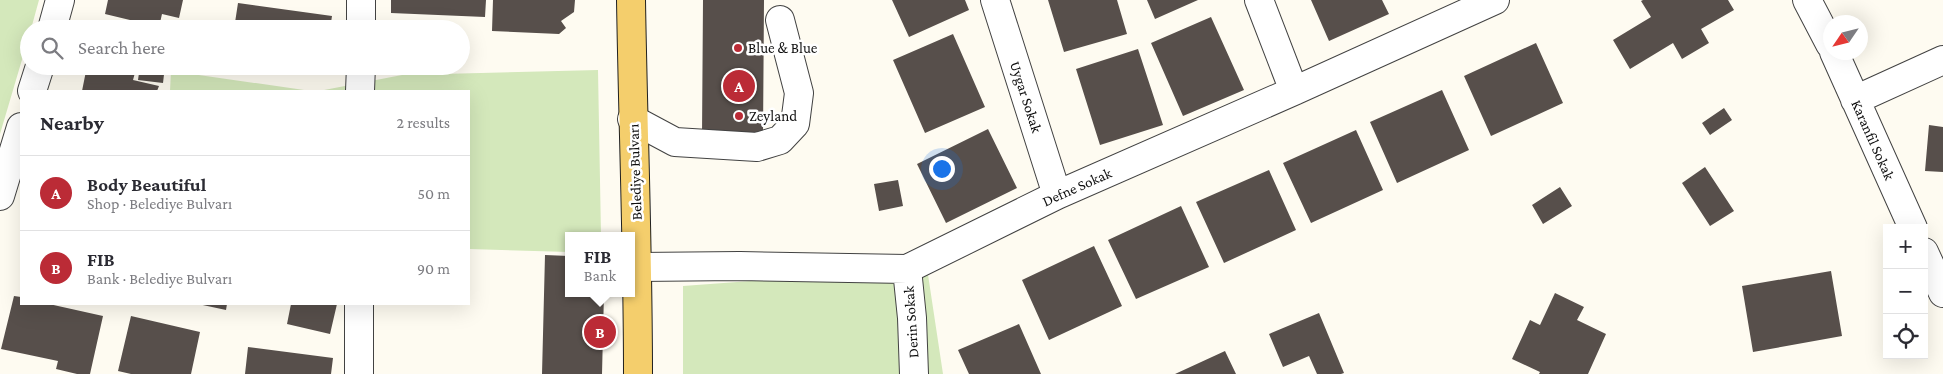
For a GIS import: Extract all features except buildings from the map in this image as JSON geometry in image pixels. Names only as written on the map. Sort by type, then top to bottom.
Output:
[{"type":"main road","name":"Belediye Bulvarı","points":[[631,0],[632,119],[638,267],[638,374]]},
{"type":"street","points":[[54,20],[60,0]]},
{"type":"street","points":[[361,0],[361,20]]},
{"type":"street","name":"Uygar Sokak","points":[[995,0],[1057,195]]},
{"type":"street","points":[[1259,0],[1294,91]]},
{"type":"street","name":"Defne Sokak","points":[[638,267],[740,266],[907,269],[1057,195],[1495,0]]},
{"type":"street","points":[[1807,0],[1823,31]]},
{"type":"street","points":[[632,119],[675,142],[758,146],[780,140],[795,124],[798,94],[780,20]]},
{"type":"street","name":"Karanfil Sokak","points":[[1838,60],[1911,224]]},
{"type":"street","points":[[1855,100],[1943,60]]},
{"type":"street","points":[[32,90],[37,75]]},
{"type":"street","points":[[360,75],[360,90]]},
{"type":"street","points":[[0,196],[16,159],[20,133]]},
{"type":"street","points":[[1928,261],[1943,293]]},
{"type":"street","name":"Derin Sokak","points":[[907,269],[912,318],[914,374]]},
{"type":"street","points":[[359,305],[359,374]]},
{"type":"green space","points":[[0,0],[39,0],[33,20],[20,20],[20,66],[0,134]]},
{"type":"green space","points":[[598,70],[601,232],[565,232],[565,252],[470,249],[470,90],[324,90],[402,75],[470,75],[470,73]]},
{"type":"green space","points":[[171,75],[199,75],[304,90],[170,90]]},
{"type":"green space","points":[[927,268],[943,374],[683,374],[683,286]]},
{"type":"place","name":"Blue & Blue","points":[[738,48]]},
{"type":"place","name":"Body Beautiful","points":[[739,86]]},
{"type":"place","name":"Zeyland","points":[[739,116]]},
{"type":"place","name":"FIB","points":[[600,332]]}]
